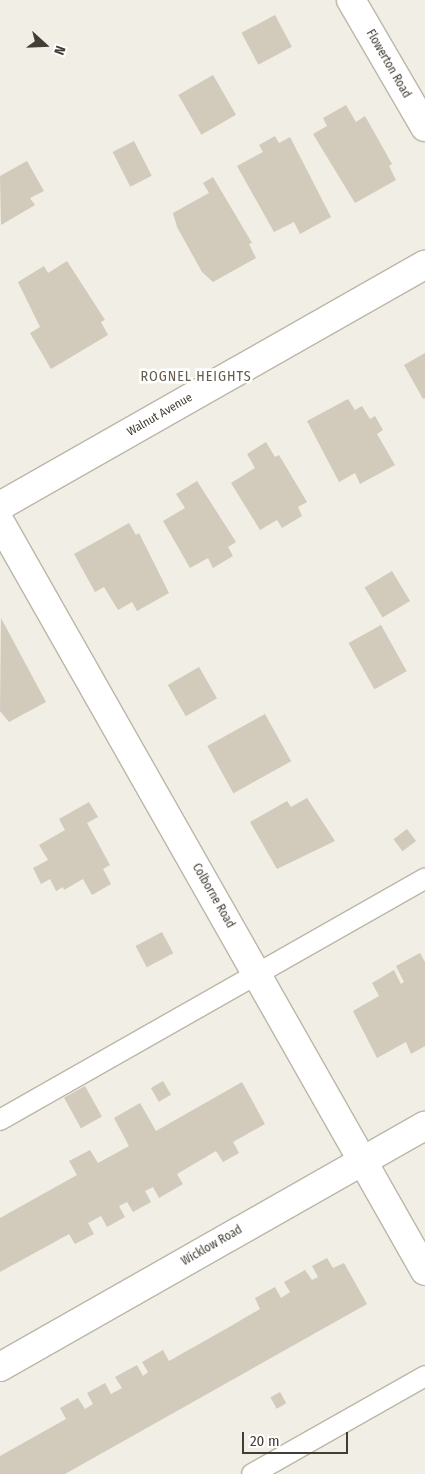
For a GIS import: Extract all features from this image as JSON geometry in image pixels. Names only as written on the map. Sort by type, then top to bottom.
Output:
[{"type":"street","name":"Flowerton Road","points":[[351,0],[425,127]]},
{"type":"street","name":"Walnut Avenue","points":[[0,506],[425,265]]},
{"type":"street","name":"Colborne Road","points":[[0,522],[425,1272]]},
{"type":"street","name":"Wicklow Road","points":[[0,1367],[425,1126]]},
{"type":"lane","points":[[0,1120],[425,879]]},
{"type":"lane","points":[[252,1474],[425,1376]]},
{"type":"building","points":[[275,15],[292,47],[258,65],[241,33]]},
{"type":"building","points":[[213,75],[236,115],[201,135],[178,95]]},
{"type":"building","points":[[346,105],[356,122],[365,116],[392,164],[389,166],[396,180],[355,203],[313,134],[327,126],[323,118]]},
{"type":"building","points":[[275,136],[279,143],[290,137],[331,217],[300,234],[294,222],[274,232],[237,166],[263,152],[259,145]]},
{"type":"building","points":[[134,141],[152,176],[130,187],[113,152]]},
{"type":"building","points":[[27,161],[44,191],[30,198],[35,205],[1,225],[0,176]]},
{"type":"building","points":[[213,177],[252,243],[249,244],[256,258],[213,282],[202,272],[177,227],[173,213],[209,193],[203,183]]},
{"type":"building","points":[[67,261],[105,320],[101,322],[108,335],[51,369],[30,333],[40,327],[18,282],[44,266],[48,273]]},
{"type":"building","points":[[425,353],[425,398],[423,399],[404,365]]},
{"type":"building","points":[[348,399],[355,410],[362,406],[370,419],[375,416],[383,430],[377,434],[395,465],[360,484],[355,473],[339,482],[307,421]]},
{"type":"building","points":[[266,442],[275,457],[279,455],[307,502],[298,507],[302,516],[282,528],[277,520],[260,530],[231,483],[255,468],[247,454]]},
{"type":"building","points":[[197,481],[236,542],[228,547],[233,556],[213,568],[208,558],[190,568],[163,521],[185,508],[176,494]]},
{"type":"building","points":[[129,523],[136,535],[139,533],[169,593],[137,611],[132,602],[118,610],[104,587],[95,592],[74,554]]},
{"type":"building","points":[[392,571],[410,601],[383,617],[365,587]]},
{"type":"building","points":[[1,618],[46,702],[9,722],[0,711]]},
{"type":"building","points":[[381,625],[407,671],[374,689],[349,643]]},
{"type":"building","points":[[199,667],[217,698],[186,716],[168,685]]},
{"type":"building","points":[[265,714],[291,761],[233,793],[207,746]]},
{"type":"building","points":[[307,798],[335,841],[277,869],[250,822],[287,801],[291,807]]},
{"type":"building","points":[[89,802],[98,817],[87,823],[110,865],[103,869],[111,884],[92,895],[83,879],[64,890],[63,887],[56,891],[50,879],[41,884],[33,868],[48,860],[39,845],[65,830],[59,819]]},
{"type":"building","points":[[407,829],[416,841],[402,851],[393,839]]},
{"type":"building","points":[[162,932],[173,953],[147,967],[136,946]]},
{"type":"building","points":[[420,953],[425,962],[425,1046],[411,1054],[406,1042],[377,1058],[353,1011],[379,996],[372,983],[394,970],[401,984],[404,982],[396,966]]},
{"type":"building","points":[[163,1081],[171,1095],[159,1102],[151,1088]]},
{"type":"building","points":[[242,1082],[265,1124],[233,1142],[239,1153],[223,1162],[216,1151],[177,1174],[183,1184],[159,1198],[153,1187],[145,1191],[151,1202],[133,1212],[127,1202],[119,1206],[125,1217],[107,1227],[101,1216],[88,1223],[94,1234],[75,1244],[69,1234],[0,1272],[0,1218],[77,1175],[69,1161],[90,1150],[98,1163],[129,1146],[114,1118],[140,1103],[156,1131]]},
{"type":"building","points":[[85,1086],[102,1117],[81,1128],[64,1098]]},
{"type":"building","points":[[327,1258],[333,1268],[344,1263],[367,1304],[65,1474],[0,1474],[0,1456],[66,1419],[60,1408],[78,1398],[85,1409],[93,1404],[87,1393],[105,1383],[111,1394],[122,1388],[115,1377],[137,1365],[143,1376],[148,1372],[142,1362],[163,1350],[169,1361],[260,1309],[255,1298],[275,1287],[281,1298],[290,1292],[284,1282],[305,1270],[312,1280],[318,1277],[312,1266]]},
{"type":"building","points":[[280,1392],[286,1403],[277,1409],[270,1397]]},
{"type":"district","name":"ROGNEL HEIGHTS","points":[[196,377]]}]
